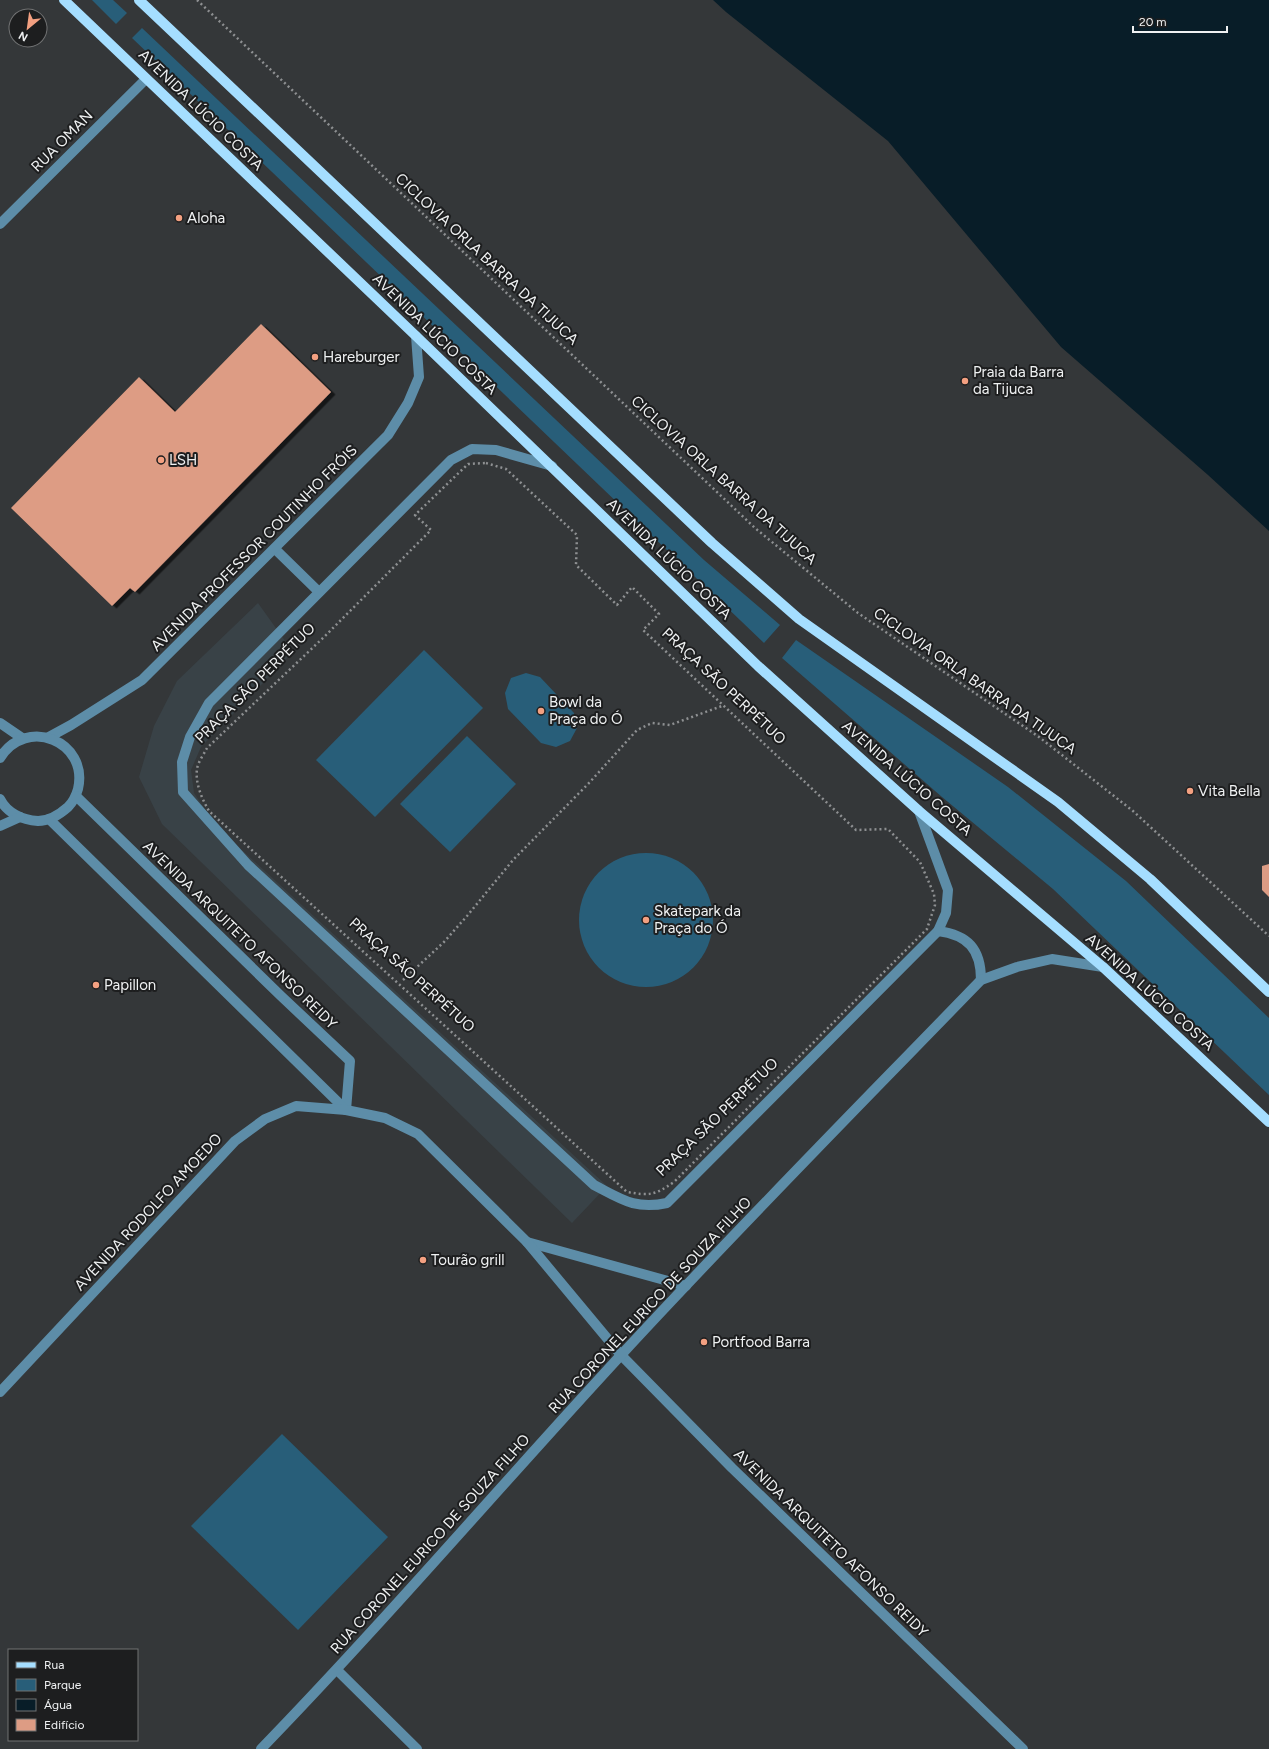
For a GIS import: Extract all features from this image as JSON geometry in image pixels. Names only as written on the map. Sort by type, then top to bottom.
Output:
[{"type":"main road","name":"AVENIDA LÚCIO COSTA","points":[[64,0],[552,466],[758,666],[919,811],[1103,966],[1269,1122]]},
{"type":"main road","points":[[139,0],[712,543],[799,618],[1058,802],[1150,879],[1269,992]]},
{"type":"street","name":"RUA OMAN","points":[[0,224],[146,79]]},
{"type":"street","name":"AVENIDA PROFESSOR COUTINHO FRÓIS","points":[[49,738],[142,680],[388,435],[408,403],[419,377],[416,336]]},
{"type":"street","name":"PRAÇA SÃO PERPÉTUO","points":[[552,466],[496,450],[472,450],[451,460],[209,703],[190,737],[182,762],[183,792],[248,864],[594,1185],[634,1205],[653,1206],[667,1203],[938,932],[946,913],[948,890],[919,811]]},
{"type":"street","points":[[275,549],[320,592]]},
{"type":"street","points":[[0,723],[22,738]]},
{"type":"street","points":[[0,758],[12,744],[22,738],[35,736],[49,738],[62,744],[72,754],[78,767],[79,781],[76,796],[69,806],[60,814],[49,819],[39,821],[20,817],[10,812],[0,799]]},
{"type":"street","name":"AVENIDA ARQUITETO AFONSO REIDY","points":[[76,796],[252,968],[350,1061],[346,1110]]},
{"type":"street","points":[[0,826],[20,817]]},
{"type":"street","points":[[49,819],[346,1110],[385,1118],[418,1134],[527,1242],[686,1286]]},
{"type":"street","points":[[938,932],[953,933],[966,940],[976,951],[981,965],[981,980]]},
{"type":"street","name":"RUA CORONEL EURICO DE SOUZA FILHO","points":[[261,1749],[337,1670],[621,1355],[981,980],[1017,966],[1052,959],[1103,966]]},
{"type":"street","name":"AVENIDA RODOLFO AMOEDO","points":[[0,1392],[235,1141],[265,1118],[296,1106],[346,1110]]},
{"type":"street","name":"AVENIDA ARQUITETO AFONSO REIDY","points":[[527,1242],[621,1355],[732,1468],[1023,1749]]},
{"type":"street","points":[[337,1670],[417,1749]]},
{"type":"path","name":"CICLOVIA ORLA BARRA DA TIJUCA","points":[[197,0],[755,528],[858,613],[1039,737],[1133,811],[1269,936]]},
{"type":"path","name":"PRAÇA SÃO PERPÉTUO","points":[[486,463],[506,469],[577,535],[576,565],[617,605],[632,587],[659,614],[643,630],[722,706],[856,830],[888,829],[920,862],[934,894],[935,905],[927,929],[674,1182],[660,1192],[643,1194],[627,1192],[209,811],[202,798],[198,783],[197,768],[207,748],[324,636],[430,530],[415,515],[468,464],[486,463]]},
{"type":"path","points":[[398,984],[444,942],[468,916],[513,860],[589,783],[637,730],[652,723],[670,724],[722,706]]},
{"type":"shaded area","points":[[258,603],[293,652],[201,747],[191,770],[194,793],[217,827],[607,1186],[572,1223],[162,824],[139,777],[154,726],[177,681]]},
{"type":"green space","points":[[92,0],[113,0],[127,13],[116,24]]},
{"type":"green space","points":[[142,28],[704,560],[780,625],[764,643],[132,38]]},
{"type":"green space","points":[[796,640],[1008,787],[1126,881],[1269,1018],[1269,1095],[1053,889],[942,797],[782,658]]},
{"type":"green space","points":[[424,650],[483,708],[375,817],[316,760]]},
{"type":"green space","name":"Bowl da Praça do Ó","points":[[526,673],[540,677],[574,713],[577,728],[570,741],[556,747],[541,743],[508,709],[505,693],[511,678]]},
{"type":"green space","points":[[467,736],[516,784],[450,852],[400,804]]},
{"type":"green space","name":"Skatepark da Praça do Ó","points":[[653,853],[678,861],[698,878],[708,894],[712,907],[712,933],[708,946],[702,957],[688,972],[672,982],[659,986],[639,987],[614,979],[594,962],[584,946],[580,933],[579,913],[587,888],[604,868],[620,858],[633,854]]},
{"type":"green space","points":[[282,1434],[388,1537],[298,1630],[191,1526]]},
{"type":"water","points":[[713,0],[1269,0],[1269,531],[1208,475],[1061,347],[888,141]]},
{"type":"building","name":"LSH","points":[[261,324],[331,392],[135,592],[130,588],[112,606],[11,508],[139,377],[175,412]]},
{"type":"building","points":[[1269,864],[1269,897],[1262,890],[1262,866]]},
{"type":"place","name":"Aloha","points":[[179,218]]},
{"type":"place","name":"Hareburger","points":[[315,357]]},
{"type":"place","name":"Praia da Barra da Tijuca","points":[[965,381]]},
{"type":"place","name":"LSH","points":[[161,460]]},
{"type":"place","name":"Bowl da Praça do Ó","points":[[541,711]]},
{"type":"place","name":"Vita Bella","points":[[1190,791]]},
{"type":"place","name":"Skatepark da Praça do Ó","points":[[646,920]]},
{"type":"place","name":"Papillon","points":[[96,985]]},
{"type":"place","name":"Tourão grill","points":[[423,1260]]},
{"type":"place","name":"Portfood Barra","points":[[704,1342]]}]
